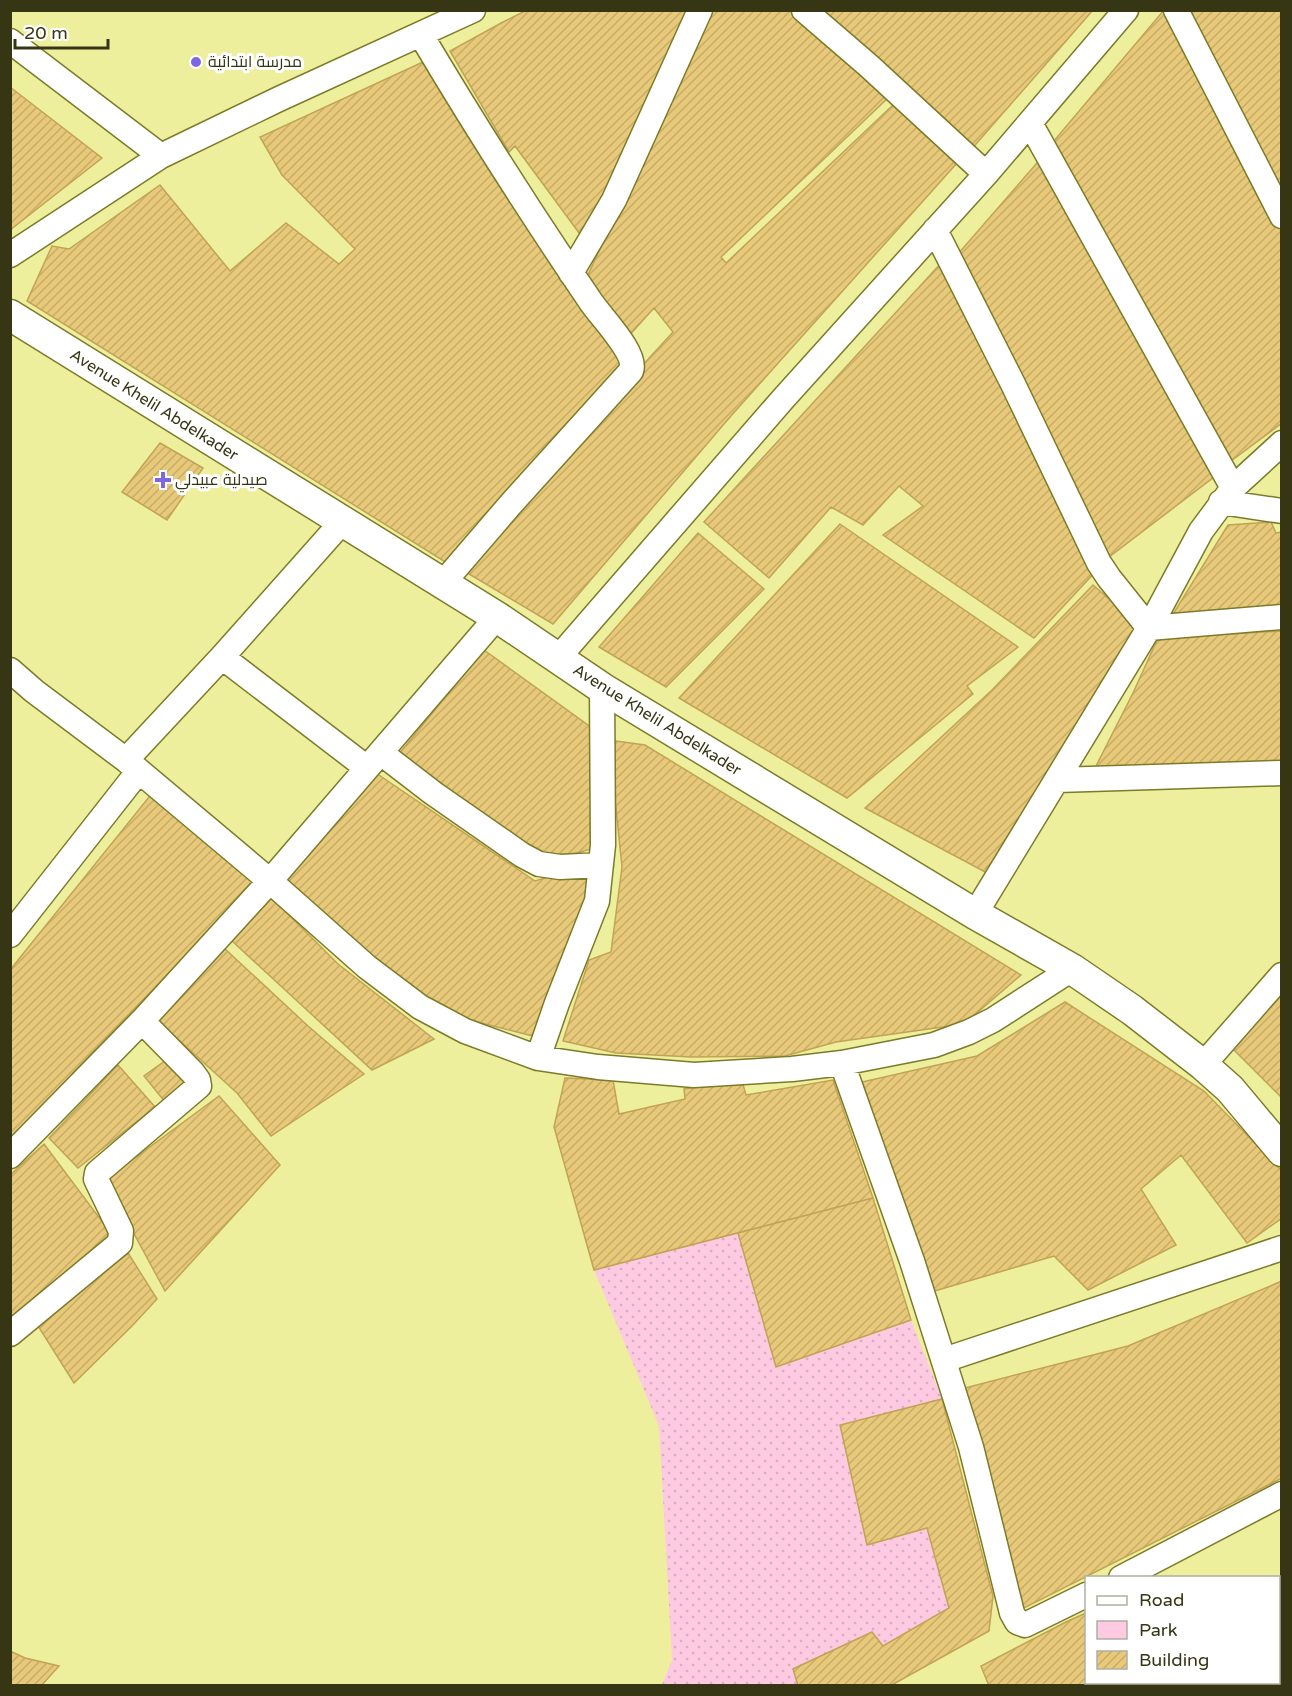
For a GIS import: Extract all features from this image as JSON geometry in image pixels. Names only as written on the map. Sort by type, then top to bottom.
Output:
[{"type":"street","points":[[10,255],[161,156],[473,10]]},
{"type":"street","points":[[571,273],[614,200],[700,10]]},
{"type":"street","points":[[804,10],[869,66],[986,174]]},
{"type":"street","points":[[558,658],[783,399],[986,174],[1126,10]]},
{"type":"street","points":[[1176,10],[1281,216]]},
{"type":"street","points":[[421,35],[470,117],[571,273],[629,354],[633,366],[443,584]]},
{"type":"street","points":[[10,41],[161,156]]},
{"type":"street","points":[[1030,123],[1195,417],[1227,495]]},
{"type":"street","points":[[935,230],[1013,384],[1099,563],[1149,628]]},
{"type":"street","name":"Avenue Khelil Abdelkader","points":[[10,315],[497,617],[602,688],[975,914],[1072,969],[1132,1010],[1203,1065],[1230,1089],[1281,1151]]},
{"type":"street","points":[[975,914],[1149,628],[1201,531],[1227,495],[1281,443]]},
{"type":"street","points":[[1227,495],[1281,511]]},
{"type":"street","points":[[10,935],[132,766],[222,657],[342,522]]},
{"type":"street","points":[[10,1156],[142,1021],[270,881],[497,617]]},
{"type":"street","points":[[1149,628],[1281,617]]},
{"type":"street","points":[[222,657],[374,761],[433,793],[522,855],[539,864],[560,867],[602,865]]},
{"type":"street","points":[[10,670],[132,766],[270,881],[367,967],[420,1007],[465,1031],[538,1058],[598,1067],[694,1075],[792,1069],[842,1063],[934,1045],[969,1032],[993,1020],[1072,969]]},
{"type":"street","points":[[538,1058],[597,902],[604,821],[602,688]]},
{"type":"street","points":[[1058,780],[1281,773]]},
{"type":"street","points":[[1203,1065],[1281,975]]},
{"type":"street","points":[[10,1334],[120,1243],[121,1231],[96,1179],[97,1173],[199,1086],[193,1073],[142,1021]]},
{"type":"street","points":[[842,1063],[901,1230],[971,1447],[1012,1613],[1017,1622],[1025,1625],[1085,1595]]},
{"type":"street","points":[[944,1360],[1281,1248]]},
{"type":"street","points":[[1125,1576],[1281,1494]]},
{"type":"green space","points":[[738,1233],[776,1367],[911,1320],[942,1399],[840,1426],[867,1545],[927,1528],[949,1608],[883,1646],[872,1632],[793,1669],[798,1685],[662,1685],[672,1660],[659,1426],[594,1270]]},
{"type":"building","points":[[527,10],[690,10],[585,241],[515,146],[509,152],[450,51]]},
{"type":"building","points":[[709,10],[789,10],[890,96],[721,257],[726,263],[893,105],[957,163],[730,417],[553,624],[464,571],[542,475],[673,332],[654,308],[626,339],[583,286]]},
{"type":"building","points":[[819,10],[1093,10],[970,151]]},
{"type":"building","points":[[1164,10],[1282,228],[1282,423],[1227,464],[1053,142]]},
{"type":"building","points":[[1181,10],[1282,10],[1282,203]]},
{"type":"building","points":[[423,62],[626,367],[447,563],[27,301],[52,246],[69,249],[160,185],[230,271],[286,223],[339,264],[355,249],[282,175],[260,137]]},
{"type":"building","points":[[10,87],[102,158],[10,230]]},
{"type":"building","points":[[1043,156],[1218,474],[1105,560],[957,255]]},
{"type":"building","points":[[942,262],[1096,571],[1034,638],[883,535],[923,506],[899,486],[863,525],[831,507],[769,578],[704,522]]},
{"type":"building","name":"صيدلية عبيدلي","points":[[160,443],[203,468],[167,520],[122,492]]},
{"type":"building","points":[[1271,522],[1276,533],[1282,532],[1282,606],[1170,619],[1228,525]]},
{"type":"building","points":[[840,524],[1018,647],[967,686],[973,694],[847,798],[679,698]]},
{"type":"building","points":[[698,533],[764,589],[666,687],[599,647]]},
{"type":"building","points":[[1093,585],[1138,624],[987,873],[865,808],[992,690]]},
{"type":"building","points":[[1282,631],[1282,767],[1092,774],[1158,638]]},
{"type":"building","points":[[484,650],[592,728],[598,847],[545,862],[398,755]]},
{"type":"building","points":[[609,740],[645,745],[1021,975],[964,1024],[836,1042],[785,1056],[691,1057],[616,1053],[563,1041],[589,960],[611,952],[622,867]]},
{"type":"building","points":[[376,773],[535,881],[580,868],[593,878],[533,1036],[450,1015],[381,977],[287,879]]},
{"type":"building","points":[[153,792],[255,883],[72,1074],[55,1100],[10,1139],[10,970]]},
{"type":"building","points":[[269,895],[338,964],[434,1039],[372,1070],[232,941]]},
{"type":"building","points":[[224,948],[364,1074],[271,1136],[237,1093],[157,1020]]},
{"type":"building","points":[[1282,994],[1282,1098],[1231,1047]]},
{"type":"building","points":[[1065,1002],[1204,1091],[1282,1171],[1282,1218],[1247,1243],[1181,1155],[1141,1189],[1176,1245],[1088,1290],[1054,1256],[931,1292],[862,1082],[977,1056]]},
{"type":"building","points":[[169,1058],[188,1082],[165,1102],[144,1076]]},
{"type":"building","points":[[118,1065],[155,1107],[78,1168],[49,1138]]},
{"type":"building","points":[[565,1078],[613,1080],[619,1114],[685,1099],[684,1089],[742,1081],[746,1095],[833,1080],[873,1198],[594,1270],[554,1127]]},
{"type":"building","points":[[219,1096],[280,1165],[165,1291],[105,1180]]},
{"type":"building","points":[[44,1144],[113,1236],[10,1319],[10,1175]]},
{"type":"building","points":[[873,1198],[911,1320],[776,1367],[738,1233]]},
{"type":"building","points":[[128,1253],[157,1299],[74,1383],[38,1326]]},
{"type":"building","points":[[1282,1281],[1282,1478],[1020,1610],[961,1389],[1128,1346]]},
{"type":"building","points":[[942,1399],[993,1596],[989,1631],[890,1686],[798,1686],[793,1669],[872,1632],[883,1646],[949,1608],[927,1528],[867,1545],[840,1425]]},
{"type":"building","points":[[1085,1613],[1085,1684],[1096,1684],[1094,1686],[989,1686],[981,1666]]},
{"type":"building","points":[[10,1651],[25,1658],[59,1666],[41,1686],[10,1686]]},
{"type":"place","name":"مدرسة ابتدائية","points":[[196,62]]},
{"type":"place","name":"صيدلية عبيدلي","points":[[163,480]]}]
